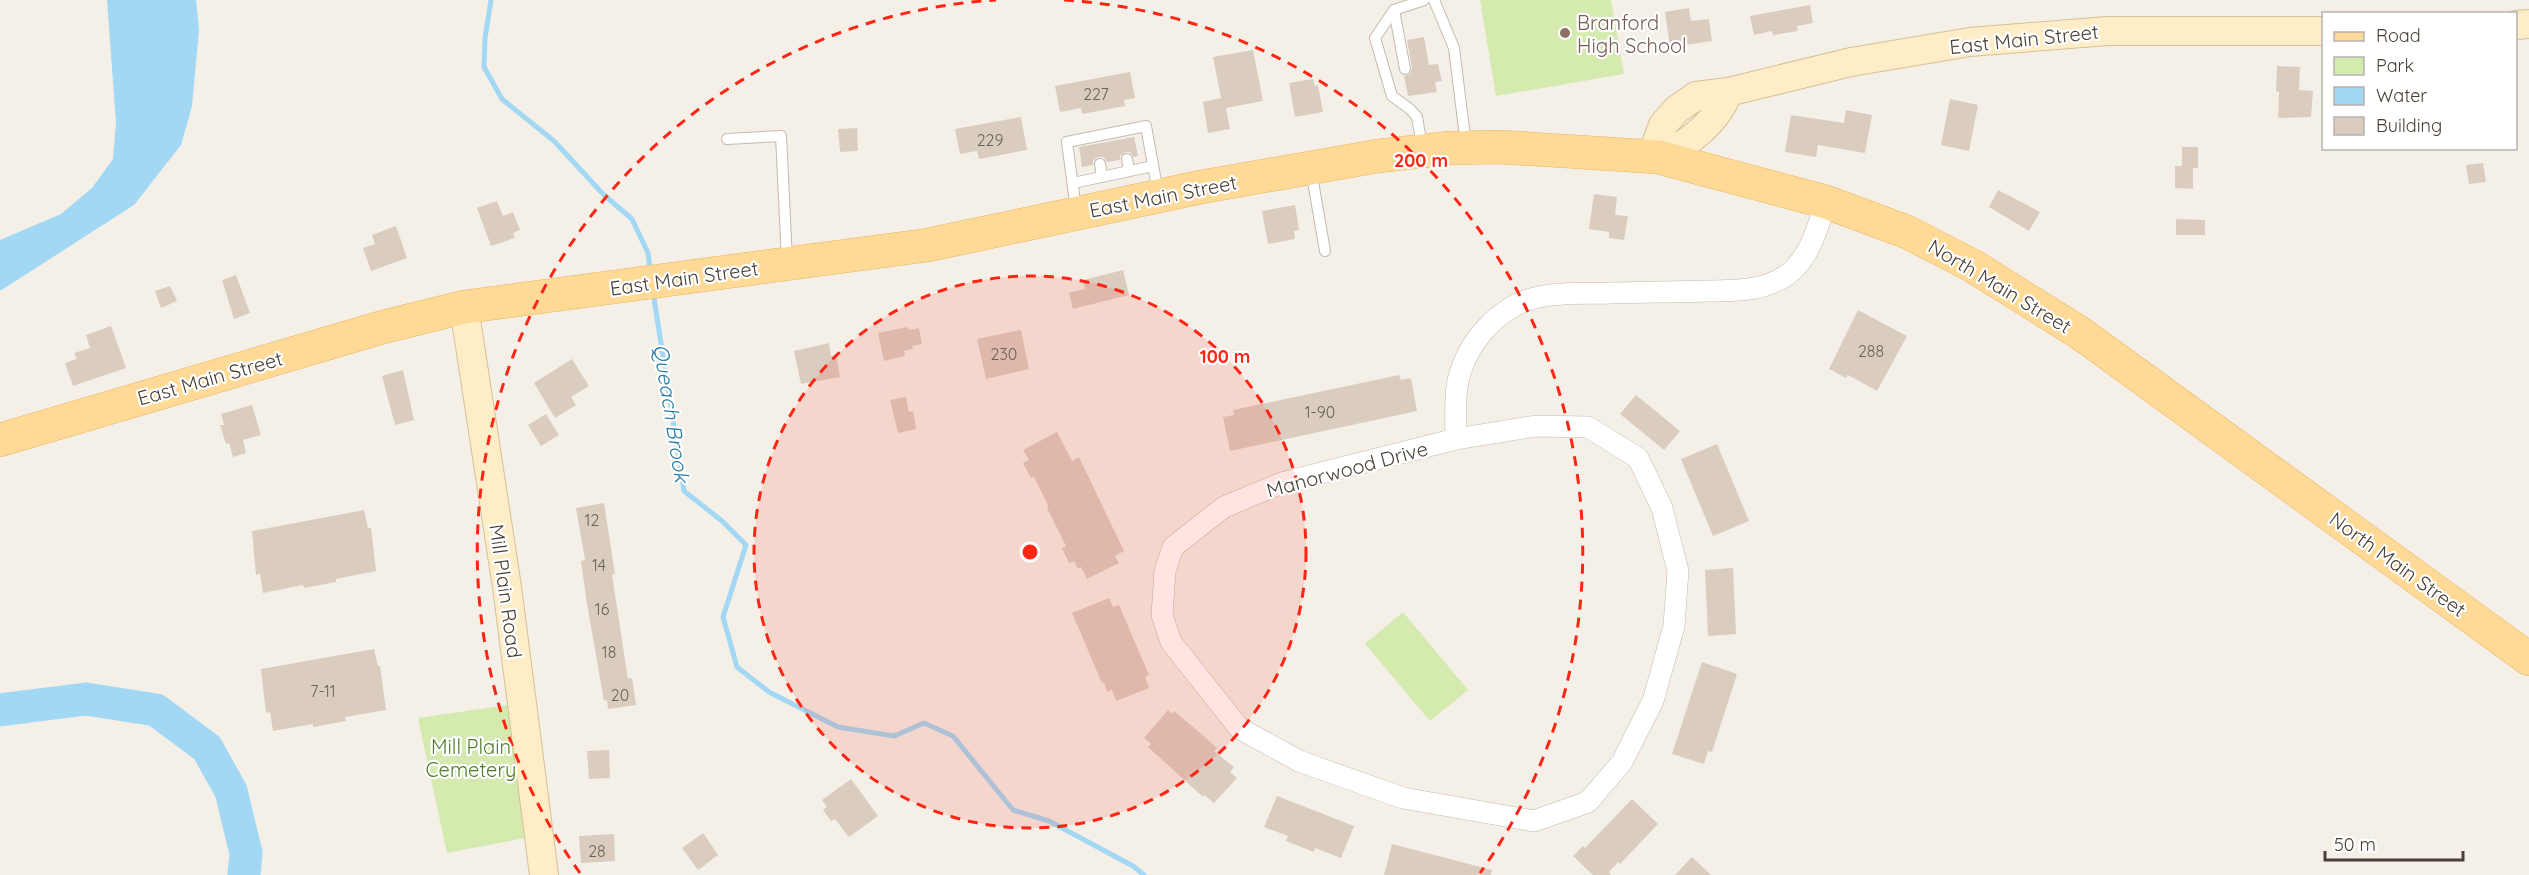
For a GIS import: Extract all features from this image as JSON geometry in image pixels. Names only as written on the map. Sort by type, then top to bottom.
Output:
[{"type":"main road","name":"North Main Street","points":[[1378,156],[1500,147],[1658,157],[1826,202],[1907,232],[1954,256],[2080,333],[2529,659]]},
{"type":"main road","name":"East Main Street","points":[[0,440],[361,333],[464,308],[928,245],[1075,198],[1155,181],[1311,170],[1378,156]]},
{"type":"street","name":"East Main Street","points":[[1658,157],[1684,145],[1716,114],[1728,92],[1851,62],[1970,42],[2108,31],[2322,31]]},
{"type":"street","points":[[1456,440],[1458,381],[1467,357],[1488,325],[1518,304],[1555,294],[1725,291],[1746,290],[1762,286],[1792,271],[1802,260],[1811,243],[1826,202]]},
{"type":"street","name":"Mill Plain Road","points":[[464,308],[507,587],[544,875]]},
{"type":"street","name":"Manorwood Drive","points":[[1536,426],[1588,427],[1638,458],[1662,508],[1678,571],[1674,626],[1653,701],[1622,762],[1588,802],[1534,821],[1403,798],[1299,761],[1239,728],[1171,642],[1162,615],[1165,572],[1173,547],[1224,507],[1282,483],[1456,440],[1536,426]]},
{"type":"lane","points":[[1423,152],[1417,117],[1408,101],[1392,96],[1375,38],[1394,10],[1425,0]]},
{"type":"lane","points":[[1434,0],[1454,48],[1466,148]]},
{"type":"lane","points":[[1394,10],[1405,69]]},
{"type":"lane","points":[[1075,198],[1068,142],[1122,135],[1146,126],[1155,181]]},
{"type":"lane","points":[[727,139],[781,136],[787,264]]},
{"type":"lane","points":[[1127,159],[1130,171]]},
{"type":"lane","points":[[1100,164],[1102,177]]},
{"type":"lane","points":[[1311,170],[1325,251]]},
{"type":"lane","points":[[1075,198],[1102,177],[1130,171],[1155,181]]},
{"type":"green space","name":"Branford High School","points":[[1480,0],[1611,0],[1624,74],[1496,96]]},
{"type":"green space","points":[[1403,612],[1468,690],[1430,721],[1365,644]]},
{"type":"green space","name":"Mill Plain Cemetery","points":[[508,705],[525,838],[447,853],[418,718]]},
{"type":"water","points":[[107,0],[196,0],[199,30],[192,106],[181,145],[134,205],[0,291],[0,240],[61,214],[92,188],[113,159],[116,123]]},
{"type":"building","points":[[1810,5],[1813,23],[1797,26],[1798,31],[1773,35],[1772,31],[1754,35],[1750,16]]},
{"type":"building","points":[[1689,8],[1691,21],[1709,19],[1712,41],[1670,47],[1665,12]]},
{"type":"building","points":[[1424,37],[1429,65],[1438,64],[1442,81],[1435,82],[1437,92],[1408,96],[1404,76],[1410,74],[1412,68],[1407,40]]},
{"type":"building","points":[[1253,50],[1263,101],[1226,108],[1230,129],[1208,133],[1203,102],[1221,98],[1213,57]]},
{"type":"building","points":[[2277,66],[2300,67],[2299,90],[2313,91],[2311,117],[2278,118]]},
{"type":"building","points":[[1130,72],[1135,98],[1124,100],[1125,106],[1082,114],[1081,108],[1060,112],[1055,86]]},
{"type":"building","points":[[1313,79],[1315,86],[1318,85],[1323,112],[1295,117],[1289,83]]},
{"type":"building","points":[[1950,99],[1978,105],[1969,151],[1941,145]]},
{"type":"building","points":[[1846,110],[1872,115],[1865,153],[1818,145],[1816,157],[1785,152],[1791,115],[1844,123]]},
{"type":"building","points":[[1021,117],[1027,150],[979,159],[977,151],[960,154],[955,129]]},
{"type":"building","points":[[857,128],[858,151],[840,152],[838,129]]},
{"type":"building","points":[[1134,137],[1138,156],[1134,157],[1130,152],[1125,152],[1120,156],[1120,160],[1107,162],[1103,157],[1098,157],[1093,161],[1093,165],[1082,167],[1079,147]]},
{"type":"building","points":[[2182,147],[2198,147],[2198,168],[2193,168],[2193,189],[2175,188],[2175,166],[2182,166]]},
{"type":"building","points":[[2483,163],[2486,182],[2469,184],[2466,165]]},
{"type":"building","points":[[1998,190],[2040,212],[2029,231],[1989,207]]},
{"type":"building","points":[[1594,194],[1617,197],[1615,215],[1628,216],[1624,240],[1609,238],[1609,232],[1589,229]]},
{"type":"building","points":[[497,201],[503,216],[513,212],[520,230],[513,233],[515,238],[491,246],[477,208]]},
{"type":"building","points":[[1295,205],[1299,230],[1294,231],[1295,239],[1268,244],[1262,211]]},
{"type":"building","points":[[2176,219],[2205,220],[2205,235],[2176,235]]},
{"type":"building","points":[[396,226],[407,258],[371,271],[363,248],[375,244],[372,235]]},
{"type":"building","points":[[1123,270],[1129,295],[1073,309],[1069,293],[1085,289],[1083,280]]},
{"type":"building","points":[[236,275],[250,313],[234,319],[222,280]]},
{"type":"building","points":[[170,286],[177,301],[161,308],[155,291]]},
{"type":"building","points":[[1858,310],[1907,336],[1877,391],[1848,375],[1846,378],[1829,369]]},
{"type":"building","points":[[111,326],[126,368],[73,386],[65,363],[77,359],[74,353],[90,348],[86,335]]},
{"type":"building","points":[[908,327],[909,330],[919,328],[922,344],[904,351],[905,356],[884,361],[878,333]]},
{"type":"building","points":[[1021,330],[1029,369],[986,379],[977,339]]},
{"type":"building","points":[[829,343],[831,356],[836,355],[840,377],[801,384],[794,351]]},
{"type":"building","points":[[572,359],[589,386],[571,397],[576,405],[555,418],[534,383]]},
{"type":"building","points":[[403,370],[414,420],[395,425],[382,376]]},
{"type":"building","points":[[1399,375],[1401,380],[1411,378],[1417,411],[1230,451],[1223,417],[1234,415],[1233,410]]},
{"type":"building","points":[[1636,395],[1680,431],[1664,450],[1620,414]]},
{"type":"building","points":[[906,397],[909,412],[913,411],[916,429],[898,433],[890,400]]},
{"type":"building","points":[[252,405],[261,435],[243,440],[246,453],[233,457],[220,425],[224,425],[221,414]]},
{"type":"building","points":[[546,414],[559,435],[541,446],[528,425]]},
{"type":"building","points":[[1057,432],[1072,461],[1079,457],[1124,551],[1115,556],[1119,563],[1087,579],[1081,567],[1078,569],[1074,561],[1069,563],[1062,548],[1066,546],[1047,508],[1047,503],[1034,477],[1031,478],[1023,463],[1029,460],[1023,450]]},
{"type":"building","points":[[1717,444],[1749,521],[1713,536],[1681,459]]},
{"type":"building","points":[[604,503],[615,574],[612,575],[628,679],[632,678],[636,705],[608,709],[607,700],[604,701],[587,604],[581,561],[585,560],[576,508]]},
{"type":"building","points":[[364,510],[368,528],[371,528],[376,571],[336,579],[336,582],[304,588],[303,585],[263,593],[260,574],[256,575],[252,531]]},
{"type":"building","points":[[1733,568],[1736,634],[1708,636],[1705,570]]},
{"type":"building","points":[[1109,598],[1113,607],[1119,605],[1149,675],[1145,677],[1149,688],[1116,701],[1112,690],[1107,692],[1104,682],[1102,683],[1072,613]]},
{"type":"building","points":[[374,649],[378,666],[380,666],[386,710],[345,717],[346,721],[273,731],[270,712],[266,713],[261,669]]},
{"type":"building","points":[[1702,662],[1737,674],[1712,752],[1708,751],[1704,764],[1672,754]]},
{"type":"building","points":[[1168,710],[1172,714],[1174,711],[1199,732],[1217,748],[1214,751],[1234,767],[1230,772],[1237,778],[1214,803],[1204,795],[1203,797],[1148,747],[1151,744],[1144,738]]},
{"type":"building","points":[[609,750],[610,778],[589,779],[587,751]]},
{"type":"building","points":[[851,779],[878,816],[849,837],[835,819],[831,821],[823,810],[827,807],[822,800]]},
{"type":"building","points":[[1277,796],[1354,826],[1341,858],[1315,848],[1314,852],[1286,841],[1288,836],[1264,827]]},
{"type":"building","points":[[1632,799],[1658,824],[1620,864],[1618,862],[1609,872],[1611,875],[1593,875],[1573,856],[1583,846],[1585,848]]},
{"type":"building","points":[[703,833],[718,855],[698,870],[682,848]]},
{"type":"building","points":[[614,834],[615,861],[581,863],[579,836]]},
{"type":"building","points":[[1392,844],[1492,870],[1491,875],[1384,875]]},
{"type":"building","points":[[1692,857],[1711,875],[1675,875]]},
{"type":"waterway","name":"Queach Brook","points":[[491,0],[485,38],[484,67],[502,99],[554,141],[604,195],[632,219],[648,253],[650,270]]},
{"type":"waterway","name":"Queach Brook","points":[[653,292],[684,491],[722,521],[746,545],[723,617],[737,667],[769,692],[838,727],[894,736],[924,723],[953,736],[1013,810],[1049,821],[1133,866],[1144,875]]},
{"type":"waterway","points":[[0,710],[86,699],[156,710],[207,748],[231,791],[246,853],[244,875]]},
{"type":"place","name":"Branford High School","points":[[1565,33]]}]
